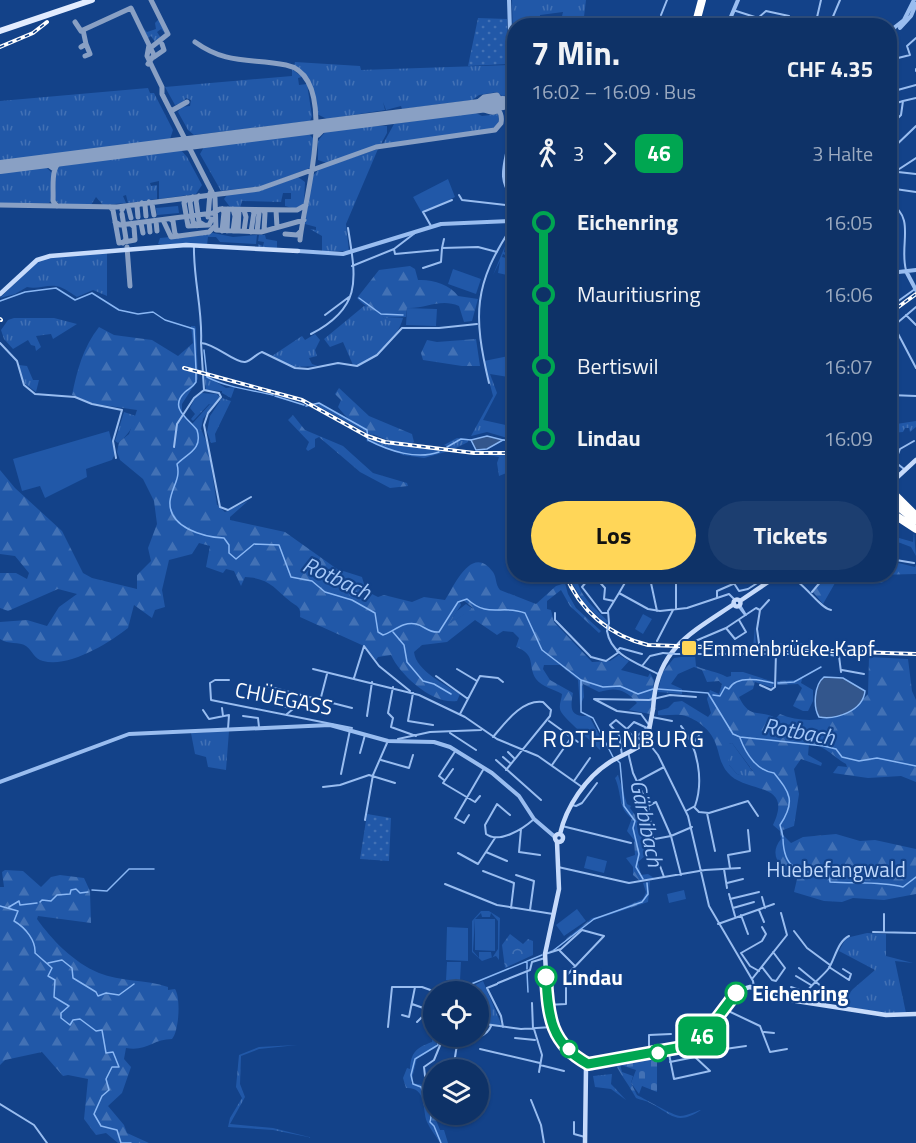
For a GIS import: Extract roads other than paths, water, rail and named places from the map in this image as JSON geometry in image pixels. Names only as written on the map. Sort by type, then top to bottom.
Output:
[{"type":"highway","points":[[700,18],[702,0]]},
{"type":"highway","points":[[698,18],[706,0]]},
{"type":"highway","points":[[897,496],[916,516]]},
{"type":"highway","points":[[897,507],[916,525]]},
{"type":"highway","points":[[897,510],[916,525]]},
{"type":"highway","points":[[897,516],[916,525]]},
{"type":"main road","points":[[0,31],[92,0]]},
{"type":"main road","points":[[0,294],[43,257],[194,245],[298,251]]},
{"type":"main road","points":[[897,475],[916,459]]},
{"type":"main road","points":[[585,1143],[586,1065],[560,1040],[552,1027],[548,1005],[545,956],[559,889],[557,838],[583,787],[609,763],[644,741],[652,716],[658,676],[666,657],[678,643],[773,582]]},
{"type":"main road","points":[[586,1065],[688,1046],[701,1037],[722,1008],[740,990],[754,987],[803,1002],[886,1015],[916,1014]]},
{"type":"street","points":[[509,0],[510,18]]},
{"type":"street","points":[[662,15],[667,0]]},
{"type":"street","points":[[730,18],[738,0]]},
{"type":"street","points":[[817,18],[821,0]]},
{"type":"street","points":[[832,18],[840,0]]},
{"type":"street","points":[[897,26],[904,21],[914,0]]},
{"type":"street","points":[[897,28],[904,25],[916,4]]},
{"type":"street","points":[[734,10],[758,18],[766,11],[789,16]]},
{"type":"street","points":[[897,58],[910,55],[908,45],[916,38]]},
{"type":"street","points":[[897,90],[916,85]]},
{"type":"street","points":[[897,103],[916,98]]},
{"type":"street","points":[[897,120],[901,116],[903,101]]},
{"type":"street","points":[[897,144],[916,126]]},
{"type":"street","points":[[507,152],[503,165],[507,186]]},
{"type":"street","points":[[898,171],[916,158]]},
{"type":"street","points":[[503,165],[507,165]]},
{"type":"street","points":[[898,171],[916,174]]},
{"type":"street","points":[[897,189],[916,192]]},
{"type":"street","points":[[459,195],[462,200],[507,205]]},
{"type":"street","points":[[431,226],[423,212],[452,200]]},
{"type":"street","points":[[897,207],[907,222],[903,252],[907,273],[916,290],[897,302]]},
{"type":"street","points":[[298,251],[351,252],[431,226],[469,221],[507,223]]},
{"type":"street","points":[[311,334],[336,319],[352,296],[354,288],[348,228]]},
{"type":"street","points":[[352,266],[394,249],[415,231]]},
{"type":"street","points":[[489,383],[482,361],[477,324],[485,276],[507,234]]},
{"type":"street","points":[[423,268],[441,262],[440,249],[444,239]]},
{"type":"street","points":[[194,245],[193,269],[202,323],[204,390]]},
{"type":"street","points":[[394,249],[399,255],[440,249],[478,247],[497,252]]},
{"type":"street","points":[[897,273],[916,270]]},
{"type":"street","points":[[325,315],[352,296]]},
{"type":"street","points":[[897,323],[916,307]]},
{"type":"street","points":[[906,315],[916,325]]},
{"type":"street","points":[[201,342],[213,345],[242,362],[262,352],[295,368],[308,369],[338,363],[357,366],[377,355],[402,328],[439,328],[477,324]]},
{"type":"street","points":[[897,332],[916,368]]},
{"type":"street","points":[[0,343],[17,361],[24,385],[35,394],[75,398],[122,410],[113,440],[116,458]]},
{"type":"street","points":[[174,447],[176,427],[194,398],[204,390],[219,393],[221,397],[208,413],[204,423],[220,507],[228,510],[251,497]]},
{"type":"street","points":[[897,395],[916,396]]},
{"type":"street","points":[[897,457],[900,449],[914,441]]},
{"type":"street","points":[[897,464],[904,469]]},
{"type":"street","points":[[897,560],[914,563]]},
{"type":"street","points":[[587,582],[582,587],[597,609],[602,613],[608,613]]},
{"type":"street","points":[[598,582],[605,588],[604,599],[614,601]]},
{"type":"street","points":[[626,582],[608,613],[607,631],[610,643],[618,651],[658,676]]},
{"type":"street","points":[[644,583],[661,582]]},
{"type":"street","points":[[657,641],[675,610],[676,582]]},
{"type":"street","points":[[717,597],[717,591],[733,583],[738,591],[749,589],[759,582]]},
{"type":"street","points":[[796,582],[812,592],[821,606],[831,610]]},
{"type":"street","points":[[812,592],[820,582]]},
{"type":"street","points":[[651,583],[657,611]]},
{"type":"street","points":[[619,592],[657,611],[675,610],[729,594],[746,615]]},
{"type":"street","points":[[759,643],[757,629],[760,610],[769,600]]},
{"type":"street","points":[[693,642],[726,628],[756,608],[760,610]]},
{"type":"street","points":[[555,613],[555,620],[595,659],[606,661],[620,648],[642,654]]},
{"type":"street","points":[[726,628],[733,639],[746,632],[739,620]]},
{"type":"street","points":[[354,678],[364,646],[379,666],[412,692]]},
{"type":"street","points":[[642,666],[651,656],[663,653],[776,653],[838,656],[842,671],[864,674]]},
{"type":"street","points":[[760,685],[771,690],[775,687],[776,653]]},
{"type":"street","points":[[313,669],[412,692],[460,714],[493,737],[552,765],[583,787]]},
{"type":"street","points":[[458,669],[477,681]]},
{"type":"street","points":[[320,700],[327,673]]},
{"type":"street","points":[[436,676],[468,699]]},
{"type":"street","points":[[460,714],[477,681],[483,676],[504,682]]},
{"type":"street","name":"CHÜEGASS","points":[[229,680],[212,681],[211,700],[318,722]]},
{"type":"street","points":[[367,716],[372,682]]},
{"type":"street","points":[[266,686],[352,708]]},
{"type":"street","points":[[393,687],[388,713],[393,717],[392,728],[416,736]]},
{"type":"street","points":[[412,692],[408,721],[433,725]]},
{"type":"street","points":[[638,745],[637,737],[645,727],[650,725],[641,714],[616,711],[594,699],[649,700],[670,694],[696,697]]},
{"type":"street","points":[[493,737],[523,707],[534,702],[545,703],[551,714],[506,770]]},
{"type":"street","points":[[279,705],[293,709],[288,714]]},
{"type":"street","points":[[222,708],[223,717]]},
{"type":"street","points":[[203,710],[209,719],[230,716],[228,729]]},
{"type":"street","points":[[243,716],[258,718],[259,728]]},
{"type":"street","points":[[652,716],[672,721]]},
{"type":"street","points":[[622,755],[619,735],[610,727],[615,720],[632,735],[656,750],[692,827],[708,903],[718,924],[752,979],[754,987]]},
{"type":"street","points":[[549,721],[578,742]]},
{"type":"street","points":[[0,782],[129,734],[259,728],[318,722],[390,741],[434,742],[456,750],[484,767],[519,796],[534,819],[557,838]]},
{"type":"street","points":[[628,730],[634,722],[645,727]]},
{"type":"street","points":[[681,726],[692,744],[700,783],[694,807],[686,811]]},
{"type":"street","points":[[340,774],[351,729]]},
{"type":"street","points":[[390,741],[430,732],[450,733],[482,729]]},
{"type":"street","points":[[450,733],[476,750]]},
{"type":"street","points":[[360,753],[365,735]]},
{"type":"street","points":[[628,738],[632,735]]},
{"type":"street","points":[[692,744],[699,736]]},
{"type":"street","points":[[552,765],[572,738]]},
{"type":"street","points":[[365,820],[373,775],[390,741]]},
{"type":"street","points":[[444,780],[439,776],[456,750]]},
{"type":"street","points":[[508,752],[515,759]]},
{"type":"street","points":[[628,752],[637,782],[648,806],[664,878]]},
{"type":"street","points":[[381,760],[408,768],[413,755]]},
{"type":"street","points":[[503,757],[511,764]]},
{"type":"street","points":[[574,782],[590,758]]},
{"type":"street","points":[[496,760],[541,800]]},
{"type":"street","points":[[469,814],[464,823],[455,818],[484,767]]},
{"type":"street","points":[[637,782],[664,767]]},
{"type":"street","points":[[453,769],[443,783],[476,802],[480,796]]},
{"type":"street","points":[[323,787],[373,775],[395,783]]},
{"type":"street","points":[[572,805],[582,803],[597,783]]},
{"type":"street","points":[[694,807],[699,812],[707,813],[748,801],[758,816]]},
{"type":"street","points":[[648,806],[656,802],[671,836],[681,875]]},
{"type":"street","points":[[495,838],[486,834],[484,827],[497,804],[510,815]]},
{"type":"street","points":[[707,813],[715,851]]},
{"type":"street","points":[[458,853],[478,864],[495,838],[521,829],[534,819]]},
{"type":"street","points":[[562,826],[631,843]]},
{"type":"street","points":[[654,839],[671,836],[692,827]]},
{"type":"street","points":[[521,829],[519,852],[540,855]]},
{"type":"street","points":[[730,868],[728,855],[750,851],[748,830]]},
{"type":"street","points":[[486,852],[507,861]]},
{"type":"street","points":[[558,867],[629,883],[701,871],[740,868]]},
{"type":"street","points":[[724,869],[727,888]]},
{"type":"street","points":[[483,871],[514,883],[511,908]]},
{"type":"street","points":[[516,875],[534,881],[530,910]]},
{"type":"street","points":[[727,883],[743,879]]},
{"type":"street","points":[[446,884],[511,908],[554,913]]},
{"type":"street","points":[[730,899],[759,892]]},
{"type":"street","points":[[729,894],[735,916]]},
{"type":"street","points":[[762,897],[765,908]]},
{"type":"street","points":[[733,908],[754,902]]},
{"type":"street","points":[[718,924],[735,916],[774,904]]},
{"type":"street","points":[[759,910],[764,922]]},
{"type":"street","points":[[752,979],[787,935],[781,913]]},
{"type":"street","points":[[884,914],[884,932]]},
{"type":"street","points":[[741,915],[748,934]]},
{"type":"street","points":[[759,971],[750,966],[741,953],[764,939],[766,934],[762,927]]},
{"type":"street","points":[[503,1028],[502,1017],[487,988],[530,970],[532,961],[560,951],[582,930],[604,936],[565,977],[566,1004],[548,1005]]},
{"type":"street","points":[[794,931],[807,948],[849,980],[851,974],[843,969]]},
{"type":"street","points":[[873,932],[916,933]]},
{"type":"street","points":[[803,1002],[805,992],[830,966],[843,940],[849,936]]},
{"type":"street","points":[[560,951],[575,966]]},
{"type":"street","points":[[762,967],[772,980],[776,981],[785,968],[774,952]]},
{"type":"street","points":[[799,968],[817,980],[833,996]]},
{"type":"street","points":[[796,976],[812,986]]},
{"type":"street","points":[[388,1027],[392,987],[423,989]]},
{"type":"street","points":[[402,1015],[409,1017],[415,987]]},
{"type":"street","points":[[791,987],[805,992]]},
{"type":"street","points":[[532,1003],[535,1040],[542,1055],[539,1072]]},
{"type":"street","points":[[412,1004],[423,1008]]},
{"type":"street","points":[[722,1008],[758,1024],[764,1032],[770,1052],[787,1049]]},
{"type":"street","points":[[417,1022],[423,1016]]},
{"type":"street","points":[[489,1030],[491,1026],[534,1029],[552,1027]]},
{"type":"street","points":[[764,1032],[774,1033]]},
{"type":"street","points":[[649,1054],[649,1035],[671,1034]]},
{"type":"street","points":[[701,1037],[718,1050],[746,1046]]},
{"type":"street","points":[[515,1038],[535,1040]]},
{"type":"street","points":[[480,1049],[564,1071]]},
{"type":"street","points":[[668,1051],[670,1062],[674,1079],[710,1071],[695,1057],[670,1062]]},
{"type":"street","points":[[531,1100],[541,1125],[543,1143]]},
{"type":"street","points":[[0,1104],[34,1125],[47,1143]]},
{"type":"street","points":[[574,1122],[574,1134],[585,1137]]},
{"type":"waterway","name":"Rotbach","points":[[0,301],[25,292],[56,288],[75,300],[92,293],[119,310],[138,314],[153,312],[165,320],[194,329],[196,369]]},
{"type":"waterway","points":[[359,298],[381,314],[403,315]]},
{"type":"waterway","points":[[204,350],[207,377],[230,386],[273,395]]},
{"type":"waterway","name":"Rotbach","points":[[196,372],[196,382],[180,398],[179,403],[179,408],[197,430],[198,436],[196,446],[177,464],[177,478],[170,501],[171,510],[181,524],[207,536],[224,538],[229,545],[229,553],[236,559],[254,544],[279,545],[291,577],[312,581],[325,592],[352,600],[375,613],[378,632],[383,635],[411,623],[439,632],[458,602],[467,599],[489,610],[525,613],[542,650],[581,680],[603,687],[620,686],[638,694],[653,689]]},
{"type":"waterway","points":[[275,396],[304,405]]},
{"type":"waterway","points":[[306,406],[319,403],[367,430],[368,440],[385,448],[412,455],[439,452]]},
{"type":"waterway","points":[[447,447],[461,439],[471,440]]},
{"type":"waterway","points":[[503,440],[507,440]]},
{"type":"waterway","points":[[393,632],[404,645],[407,662],[423,681],[434,684],[451,694]]},
{"type":"waterway","points":[[778,683],[794,682],[821,667]]},
{"type":"waterway","name":"Gärbibach","points":[[581,680],[581,712],[593,718],[613,757]]},
{"type":"waterway","points":[[713,695],[720,696],[725,687],[729,689],[743,680],[773,683]]},
{"type":"waterway","name":"Rotbach","points":[[658,689],[708,693],[733,734],[740,737],[824,746],[836,749],[842,757],[859,761],[877,758],[916,766]]},
{"type":"waterway","points":[[740,738],[753,761],[762,769],[774,773],[787,792],[788,810],[780,825],[783,837]]},
{"type":"waterway","name":"Gärbibach","points":[[617,760],[620,763],[624,806],[635,821],[633,828],[639,854],[636,867],[643,879]]},
{"type":"waterway","points":[[783,839],[784,850],[790,864],[802,871],[829,875],[830,882],[876,883],[903,887],[916,877]]},
{"type":"waterway","points":[[92,890],[107,891],[129,869],[154,869]]},
{"type":"waterway","points":[[554,950],[594,919],[642,902],[648,894],[647,883]]},
{"type":"waterway","points":[[40,902],[42,900],[51,901],[57,895],[70,894],[71,890],[76,889],[80,893],[88,892]]},
{"type":"waterway","points":[[9,907],[19,901],[20,905],[37,903]]},
{"type":"waterway","points":[[0,906],[18,911],[14,921],[29,935],[34,944],[35,953],[52,968],[48,976],[55,980],[54,997],[69,1006],[61,1013],[61,1018],[70,1025],[73,1020],[80,1019],[96,1031],[102,1030],[106,1053],[113,1052],[119,1067],[112,1067],[106,1079],[109,1090],[102,1096],[94,1114],[101,1126],[117,1130],[121,1143],[131,1143]]},
{"type":"waterway","points":[[479,981],[542,955]]},
{"type":"waterway","points":[[48,963],[62,960],[72,968],[73,978],[96,992],[98,996],[106,993],[119,995],[134,984]]},
{"type":"waterway","points":[[527,961],[527,969]]},
{"type":"waterway","points":[[527,972],[528,992]]},
{"type":"waterway","points":[[435,1047],[415,1059],[411,1075],[413,1084],[421,1087],[430,1109],[430,1122],[441,1143]]},
{"type":"railway","points":[[0,47],[33,33],[47,22]]},
{"type":"railway","points":[[897,308],[916,294]]},
{"type":"railway","points":[[184,368],[302,400],[367,436],[385,442],[474,453],[507,453]]},
{"type":"railway","points":[[569,582],[579,599],[598,620],[621,635],[648,645],[916,654]]},
{"type":"place","name":"Emmenbrücke Kapf","points":[[689,648]]},
{"type":"place","name":"Lindau","points":[[546,977]]},
{"type":"place","name":"Eichenring","points":[[736,993]]},
{"type":"district","name":"ROTHENBURG","points":[[624,738]]},
{"type":"park label","name":"Huebefangwald","points":[[836,869]]}]
